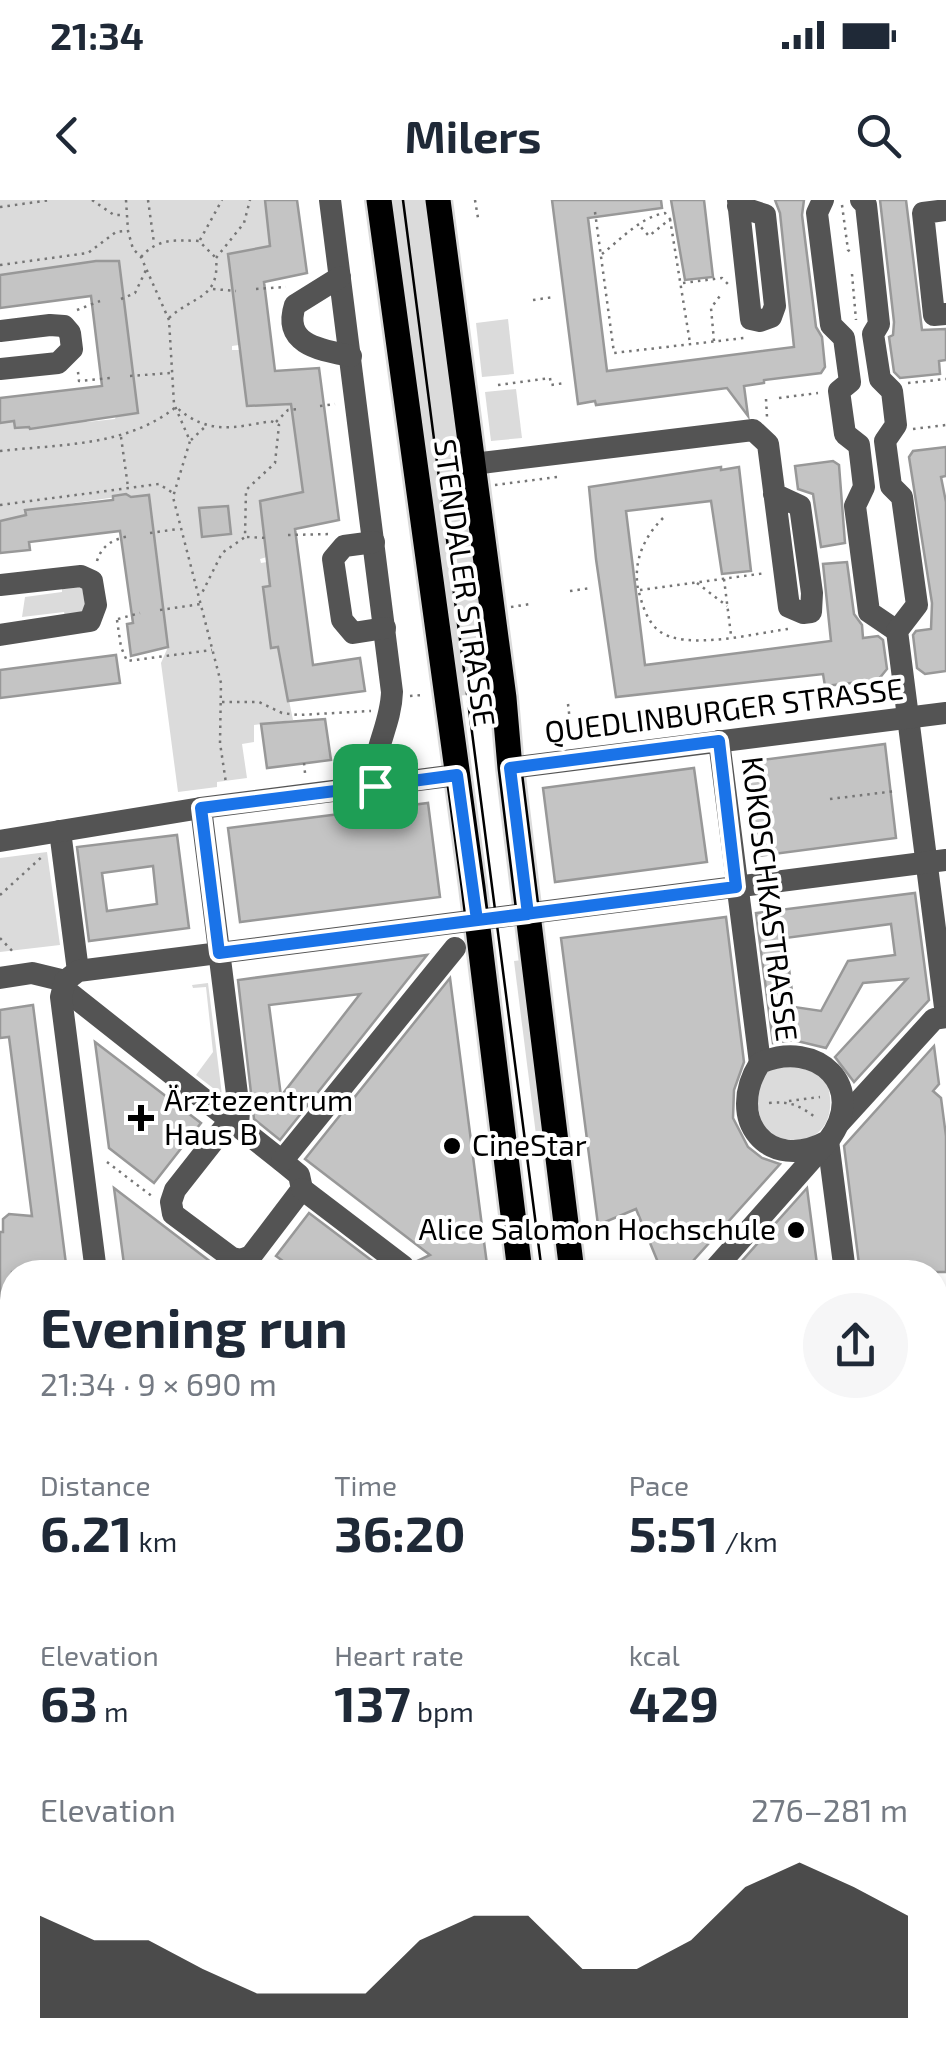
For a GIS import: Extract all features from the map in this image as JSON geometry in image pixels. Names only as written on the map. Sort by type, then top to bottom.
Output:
[{"type":"main road","name":"STENDALER STRASSE","points":[[380,200],[519,1260]]},
{"type":"main road","name":"STENDALER STRASSE","points":[[438,200],[504,698],[571,1260]]},
{"type":"street","points":[[330,200],[385,628],[392,715],[374,762],[375,786]]},
{"type":"street","points":[[823,200],[817,213],[831,325],[844,338],[850,382],[839,391],[845,434],[858,445],[864,487],[855,506],[868,612],[897,631]]},
{"type":"street","points":[[722,1260],[934,1020],[946,1016],[937,862],[908,718],[897,631],[918,604],[902,497],[890,481],[884,441],[896,424],[892,391],[880,379],[872,334],[879,324],[866,205],[861,200]]},
{"type":"street","points":[[946,210],[923,213],[934,315],[946,314]]},
{"type":"street","points":[[340,276],[300,301],[292,314],[297,337],[309,346],[351,356]]},
{"type":"street","points":[[0,331],[64,326],[70,333],[72,348],[58,362],[0,369]]},
{"type":"street","points":[[473,464],[753,430],[768,444],[774,494],[789,607],[811,612],[812,592],[800,506],[774,494]]},
{"type":"street","points":[[374,542],[344,546],[333,558],[335,574],[346,628],[352,633],[385,628]]},
{"type":"street","points":[[0,585],[82,576],[92,582],[96,605],[90,622],[0,635]]},
{"type":"street","name":"QUEDLINBURGER STRASSE","points":[[510,768],[946,713]]},
{"type":"street","name":"KOKOSCHKASTRASSE","points":[[719,741],[760,1063],[747,1087],[743,1116]]},
{"type":"street","points":[[0,840],[61,838],[201,808],[457,775]]},
{"type":"street","points":[[201,808],[238,1126]]},
{"type":"street","points":[[61,838],[69,980],[61,997],[94,1260]]},
{"type":"street","points":[[0,978],[32,973],[69,980],[219,953],[937,862]]},
{"type":"street","points":[[282,1161],[454,948]]},
{"type":"street","points":[[69,980],[299,1175],[302,1189],[395,1260]]},
{"type":"street","name":"KOKOSCHKASTRASSE","points":[[760,1063],[790,1054],[817,1061],[829,1069],[842,1094]]},
{"type":"street","points":[[842,1094],[834,1132],[844,1260]]},
{"type":"street","points":[[743,1116],[759,1137],[774,1148],[794,1152],[812,1150],[834,1132]]},
{"type":"street","points":[[238,1126],[223,1129],[175,1190],[171,1202],[173,1214],[232,1258],[241,1260]]},
{"type":"street","points":[[258,1260],[302,1189]]},
{"type":"path","points":[[0,206],[50,200]]},
{"type":"path","points":[[92,200],[114,215],[126,214]]},
{"type":"path","points":[[126,200],[133,249],[141,256],[168,320],[176,408],[190,441]]},
{"type":"path","points":[[148,200],[154,244]]},
{"type":"path","points":[[199,241],[222,200]]},
{"type":"path","points":[[168,320],[212,289],[217,278],[216,258],[244,223],[250,200]]},
{"type":"path","points":[[476,200],[478,218]]},
{"type":"path","points":[[841,200],[848,250],[857,262]]},
{"type":"path","points":[[595,212],[614,353],[746,337]]},
{"type":"path","points":[[601,255],[651,215],[665,213],[670,219],[690,344]]},
{"type":"path","points":[[639,224],[649,236],[670,219]]},
{"type":"path","points":[[0,265],[88,254],[116,232],[128,231]]},
{"type":"path","points":[[141,256],[162,240],[199,241],[216,258]]},
{"type":"path","points":[[843,256],[848,250]]},
{"type":"path","points":[[856,268],[850,275],[856,324]]},
{"type":"path","points":[[121,299],[135,294],[146,269]]},
{"type":"path","points":[[845,272],[850,275]]},
{"type":"path","points":[[682,284],[722,278],[728,284]]},
{"type":"path","points":[[256,289],[290,286],[300,301]]},
{"type":"path","points":[[212,289],[236,291]]},
{"type":"path","points":[[714,341],[711,308],[722,293]]},
{"type":"path","points":[[532,300],[554,297]]},
{"type":"path","points":[[64,326],[76,310],[100,301]]},
{"type":"path","points":[[68,354],[76,362],[79,382],[110,378]]},
{"type":"path","points":[[130,376],[172,373]]},
{"type":"path","points":[[498,385],[550,378],[551,385],[564,383]]},
{"type":"path","points":[[886,386],[946,379]]},
{"type":"path","points":[[779,398],[839,391]]},
{"type":"path","points":[[176,408],[206,425],[234,430],[271,421],[279,425],[275,464],[246,490],[245,537]]},
{"type":"path","points":[[0,451],[121,437],[158,422],[176,408]]},
{"type":"path","points":[[275,423],[288,410],[300,409]]},
{"type":"path","points":[[206,425],[190,441],[174,494],[221,684],[220,742],[227,794]]},
{"type":"path","points":[[902,430],[946,425]]},
{"type":"path","points":[[121,437],[128,488]]},
{"type":"path","points":[[489,486],[557,477]]},
{"type":"path","points":[[0,505],[159,484],[174,494]]},
{"type":"path","points":[[663,518],[640,551],[639,590],[649,620],[663,634],[687,641],[796,628],[794,610]]},
{"type":"path","points":[[150,533],[180,529]]},
{"type":"path","points":[[288,536],[331,533],[336,555]]},
{"type":"path","points":[[82,576],[97,562],[107,544],[130,536]]},
{"type":"path","points":[[200,597],[222,553],[245,537],[267,538]]},
{"type":"path","points":[[639,590],[784,571]]},
{"type":"path","points":[[724,579],[731,636]]},
{"type":"path","points":[[696,582],[727,606]]},
{"type":"path","points":[[570,591],[591,588]]},
{"type":"path","points":[[160,610],[202,604]]},
{"type":"path","points":[[504,608],[530,604]]},
{"type":"path","points":[[106,621],[140,613]]},
{"type":"path","points":[[117,620],[127,661],[214,649]]},
{"type":"path","points":[[220,702],[259,702],[282,714],[298,715],[375,711]]},
{"type":"path","points":[[568,704],[572,730]]},
{"type":"path","points":[[830,799],[896,791]]},
{"type":"path","points":[[0,895],[61,838]]},
{"type":"path","points":[[0,938],[15,954]]},
{"type":"path","points":[[743,1116],[787,1101],[842,1094]]},
{"type":"path","points":[[787,1101],[804,1108],[834,1132]]},
{"type":"path","points":[[107,1162],[154,1198]]},
{"type":"shaded area","points":[[0,200],[265,200],[269,235],[280,248],[251,249],[234,297],[239,345],[232,346],[232,350],[240,350],[245,364],[247,406],[299,400],[292,415],[301,482],[311,494],[281,495],[260,501],[267,557],[260,559],[261,563],[267,562],[270,586],[267,615],[271,648],[278,647],[293,720],[254,725],[254,742],[242,744],[247,778],[178,792],[161,663],[168,647],[154,538],[130,495],[26,510],[26,518],[0,521],[0,423],[14,421],[15,428],[72,424],[138,412],[119,261],[0,275]],"holes":[[[228,506],[231,533],[202,537],[199,509]]]},
{"type":"shaded area","points":[[386,200],[431,200],[494,692],[457,696]]},
{"type":"shaded area","points":[[508,319],[514,374],[482,377],[476,323]]},
{"type":"shaded area","points":[[516,389],[522,438],[491,441],[485,392]]},
{"type":"shaded area","points":[[62,583],[82,588],[86,610],[66,621],[64,612],[22,617],[25,597],[62,592]]},
{"type":"shaded area","points":[[47,852],[60,945],[0,952],[0,858]]},
{"type":"shaded area","points":[[522,960],[544,1135],[536,1135],[514,961]]},
{"type":"shaded area","points":[[208,983],[222,1095],[196,1075],[213,1052],[206,987],[192,985]]},
{"type":"shaded area","points":[[786,1062],[825,1077],[830,1110],[826,1123],[808,1138],[780,1138],[763,1130],[754,1089],[766,1071]]},
{"type":"building","points":[[265,200],[297,200],[307,273],[264,282],[275,371],[319,368],[339,520],[295,529],[313,665],[360,658],[365,691],[288,701],[278,647],[271,648],[263,587],[270,586],[260,501],[303,492],[291,404],[247,406],[228,254],[270,246]]},
{"type":"building","points":[[552,200],[661,200],[662,208],[588,218],[607,371],[794,347],[780,213],[775,200],[804,200],[802,215],[816,327],[822,337],[825,367],[821,373],[744,386],[748,416],[727,388],[578,404]]},
{"type":"building","points":[[671,200],[704,200],[713,277],[685,280]]},
{"type":"building","points":[[880,200],[906,200],[922,330],[946,329],[946,360],[939,361],[940,374],[900,378],[894,372],[889,337],[893,335],[894,322]]},
{"type":"building","points":[[119,261],[138,413],[30,429],[15,428],[14,421],[0,423],[0,398],[102,386],[91,296],[0,308],[0,275]]},
{"type":"building","points":[[946,447],[946,476],[941,477],[946,502],[946,671],[925,674],[917,668],[913,635],[931,629],[932,603],[909,457],[913,451]]},
{"type":"building","points":[[833,461],[839,465],[845,543],[821,547],[813,494],[798,489],[795,466]]},
{"type":"building","points":[[739,467],[751,571],[722,574],[711,501],[626,511],[645,665],[831,641],[823,564],[847,562],[854,614],[862,625],[863,638],[878,636],[883,640],[887,669],[878,680],[825,686],[823,674],[616,697],[589,487]]},
{"type":"building","points":[[149,495],[168,647],[131,656],[127,624],[133,623],[120,531],[29,542],[30,550],[0,553],[0,521],[26,515],[25,510],[113,500],[113,496]]},
{"type":"building","points":[[228,506],[231,534],[202,537],[199,508]]},
{"type":"building","points":[[116,655],[120,683],[0,698],[0,670]]},
{"type":"building","points":[[325,719],[331,760],[267,768],[261,724]]},
{"type":"building","points":[[885,744],[896,838],[758,856],[746,762]]},
{"type":"building","points":[[694,768],[707,862],[555,882],[543,788]]},
{"type":"building","points":[[428,803],[440,897],[240,922],[228,828]]},
{"type":"building","points":[[177,835],[189,928],[89,941],[77,847]],"holes":[[[153,866],[157,904],[107,911],[102,873]]]},
{"type":"building","points":[[915,893],[929,1000],[854,1082],[835,1057],[907,979],[863,983],[826,1048],[793,1040],[773,1043],[756,913]],"holes":[[[891,924],[895,955],[848,961],[821,1011],[794,1007],[785,938]]]},
{"type":"building","points":[[726,917],[744,1062],[734,1090],[733,1118],[748,1147],[762,1158],[780,1164],[694,1260],[657,1260],[636,1209],[598,1225],[561,938]]},
{"type":"building","points":[[427,955],[280,1140],[254,1119],[238,980]],"holes":[[[360,994],[281,1096],[269,1005]]]},
{"type":"building","points":[[450,978],[486,1260],[419,1260],[430,1255],[305,1159]]},
{"type":"building","points":[[33,1005],[65,1260],[0,1260],[3,1219],[9,1214],[32,1216],[9,1037],[0,1038],[0,1010]]},
{"type":"building","points":[[95,1042],[201,1123],[154,1183],[109,1148]]},
{"type":"building","points":[[934,1046],[939,1084],[933,1091],[941,1098],[946,1136],[946,1260],[858,1260],[844,1146]]},
{"type":"building","points":[[114,1188],[208,1260],[123,1260]]},
{"type":"building","points":[[807,1188],[816,1260],[743,1260]]},
{"type":"building","points":[[309,1213],[371,1260],[282,1260],[276,1256]]},
{"type":"tram line","points":[[403,200],[540,1260]]},
{"type":"place","name":"Ärztezentrum Haus B","points":[[141,1118]]},
{"type":"place","name":"CineStar","points":[[452,1146]]},
{"type":"place","name":"Alice Salomon Hochschule","points":[[796,1230]]},
{"type":"route","points":[[719,741],[736,887],[352,937],[219,953],[201,808],[375,786],[457,775],[477,920],[528,914],[510,768],[719,741]]}]
